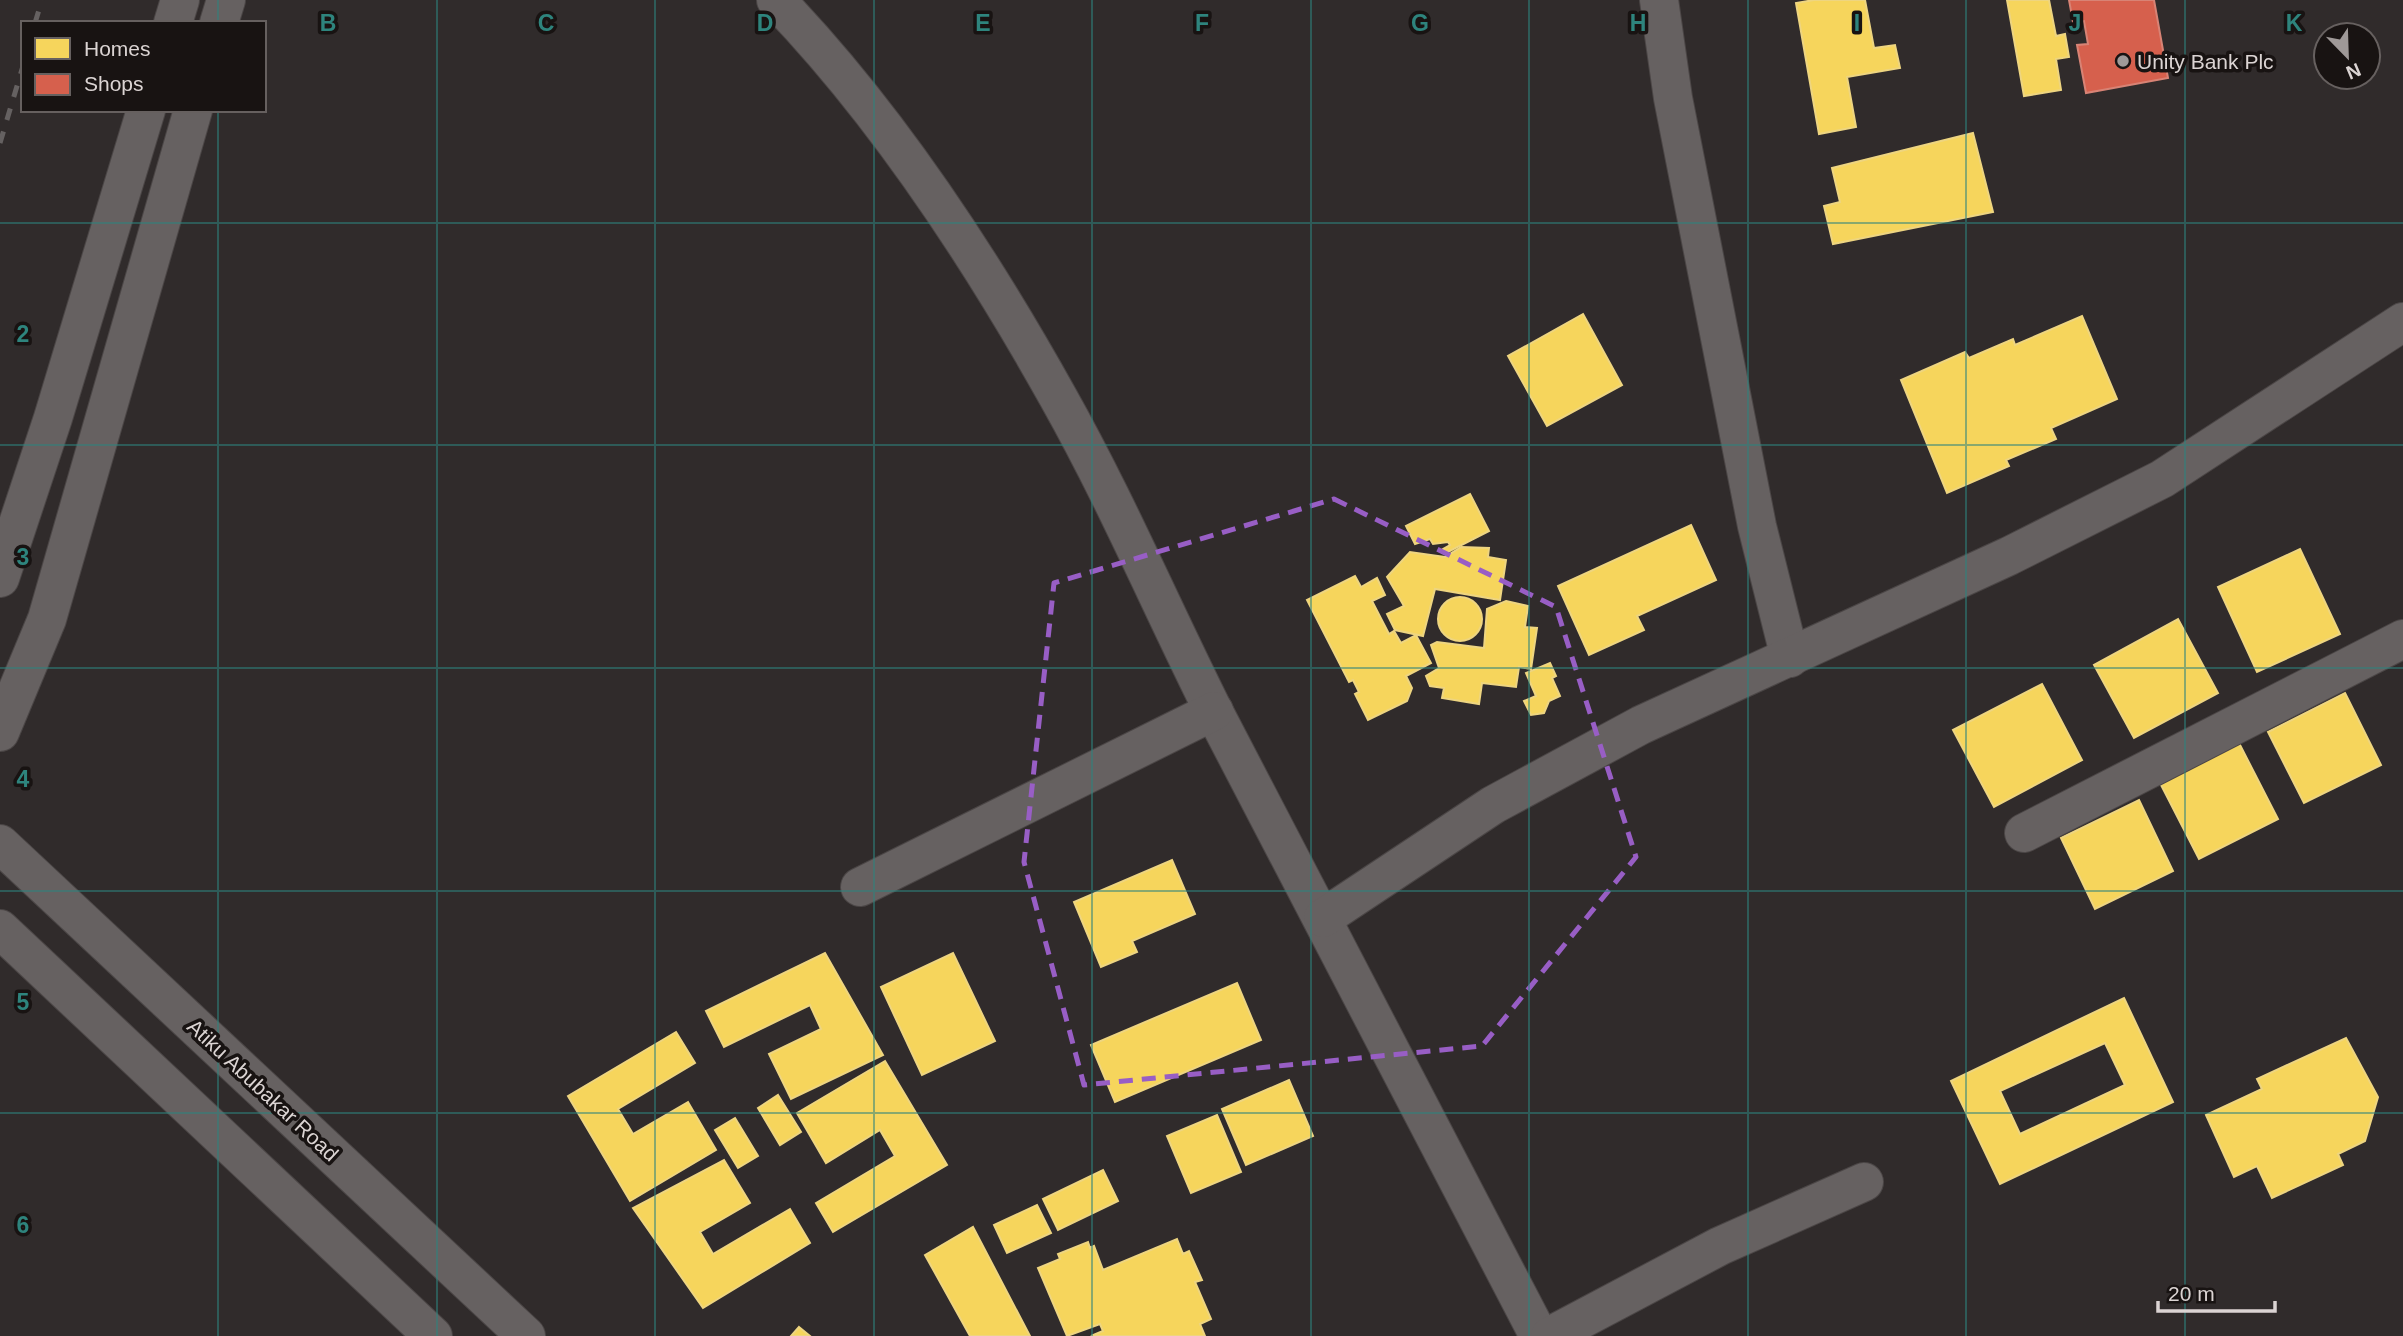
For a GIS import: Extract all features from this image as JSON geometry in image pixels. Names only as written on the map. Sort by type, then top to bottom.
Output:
[{"type":"street","points":[[174,21],[180,0]]},
{"type":"street","points":[[220,21],[226,0]]},
{"type":"street","points":[[776,0],[832,58],[899,145],[994,290],[1059,398],[1214,711],[1539,1336]]},
{"type":"street","points":[[1659,0],[1673,97],[1758,526],[1790,658]]},
{"type":"street","points":[[0,578],[53,418],[145,112]]},
{"type":"street","points":[[0,732],[47,619],[192,112]]},
{"type":"street","points":[[1323,918],[1493,805],[1640,725],[2009,556],[2162,479],[2403,322]]},
{"type":"street","points":[[2024,833],[2403,639]]},
{"type":"street","points":[[860,887],[1214,711]]},
{"type":"street","name":"Atiku Abubakar Road","points":[[0,844],[526,1336]]},
{"type":"street","points":[[0,929],[433,1336]]},
{"type":"street","points":[[1550,1336],[1720,1246],[1864,1182]]},
{"type":"highlighted area","points":[[1334,499],[1556,607],[1636,857],[1482,1046],[1084,1085],[1024,862],[1054,583]]},
{"type":"building: Homes","points":[[1814,0],[1865,0],[1874,48],[1895,45],[1900,68],[1847,77],[1856,127],[1819,134],[1796,3]]},
{"type":"building: Homes","points":[[2007,0],[2049,0],[2056,36],[2065,34],[2069,57],[2056,59],[2061,90],[2024,96]]},
{"type":"building: Homes","points":[[1973,133],[1993,212],[1833,244],[1824,206],[1840,202],[1832,168]]},
{"type":"building: Homes","points":[[1583,314],[1622,385],[1547,426],[1508,356]]},
{"type":"building: Homes","points":[[2082,316],[2117,399],[2051,428],[2056,439],[2006,460],[2009,466],[1947,493],[1901,380],[1965,352],[1969,358],[2013,339],[2015,345]]},
{"type":"building: Homes","points":[[1470,494],[1489,531],[1446,553],[1443,549],[1450,545],[1448,542],[1433,544],[1430,539],[1415,544],[1406,526]]},
{"type":"building: Homes","points":[[1691,525],[1716,580],[1637,616],[1644,630],[1589,655],[1558,586]]},
{"type":"building: Homes","points":[[1461,547],[1489,548],[1488,557],[1506,560],[1500,600],[1435,589],[1423,636],[1395,630],[1387,614],[1404,606],[1387,577],[1410,552],[1445,557]]},
{"type":"building: Homes","points":[[2300,549],[2340,634],[2257,672],[2218,587]]},
{"type":"building: Homes","points":[[1355,576],[1361,587],[1377,578],[1385,595],[1372,601],[1389,634],[1394,631],[1401,643],[1416,635],[1431,663],[1406,676],[1412,688],[1407,701],[1368,720],[1355,694],[1359,692],[1353,680],[1349,682],[1307,600]]},
{"type":"building: Homes","points":[[1460,597],[1476,603],[1482,619],[1476,635],[1460,641],[1444,635],[1438,619],[1444,603]]},
{"type":"building: Homes","points":[[1506,601],[1528,606],[1525,627],[1537,628],[1531,669],[1519,667],[1516,687],[1482,683],[1479,704],[1442,698],[1444,688],[1430,686],[1426,676],[1439,668],[1431,645],[1437,642],[1484,648],[1487,609]]},
{"type":"building: Homes","points":[[2178,619],[2218,693],[2134,738],[2094,665]]},
{"type":"building: Homes","points":[[1550,663],[1556,676],[1552,678],[1560,696],[1549,701],[1544,713],[1531,715],[1524,701],[1536,696],[1526,673]]},
{"type":"building: Homes","points":[[2042,684],[2082,760],[1994,807],[1953,730]]},
{"type":"building: Homes","points":[[2345,693],[2381,765],[2304,803],[2268,732]]},
{"type":"building: Homes","points":[[2239,743],[2278,819],[2199,859],[2160,783]]},
{"type":"building: Homes","points":[[2139,800],[2173,871],[2095,909],[2061,838]]},
{"type":"building: Homes","points":[[1172,860],[1195,914],[1132,941],[1137,952],[1101,967],[1074,902]]},
{"type":"building: Homes","points":[[825,953],[883,1055],[791,1099],[769,1054],[821,1029],[810,1005],[724,1047],[706,1011]]},
{"type":"building: Homes","points":[[953,953],[995,1041],[922,1075],[881,987]]},
{"type":"building: Homes","points":[[1237,983],[1261,1040],[1115,1102],[1091,1045]]},
{"type":"building: Homes","points":[[2124,998],[2173,1102],[2000,1184],[1951,1081]],"holes":[[[2105,1043],[2125,1085],[2020,1134],[2000,1091]]]},
{"type":"building: Homes","points":[[676,1032],[695,1063],[618,1109],[633,1134],[688,1102],[716,1150],[630,1201],[568,1096]]},
{"type":"building: Homes","points":[[2346,1038],[2378,1097],[2365,1141],[2338,1154],[2343,1165],[2272,1198],[2257,1166],[2234,1177],[2206,1115],[2262,1089],[2257,1079]]},
{"type":"building: Homes","points":[[885,1061],[947,1165],[833,1232],[816,1203],[895,1156],[880,1130],[826,1163],[797,1113]]},
{"type":"building: Homes","points":[[1289,1080],[1313,1136],[1246,1165],[1222,1109]]},
{"type":"building: Homes","points":[[778,1095],[801,1132],[780,1145],[758,1108]]},
{"type":"building: Homes","points":[[1217,1115],[1241,1172],[1191,1193],[1167,1136]]},
{"type":"building: Homes","points":[[735,1118],[758,1156],[738,1168],[715,1130]]},
{"type":"building: Homes","points":[[724,1160],[750,1203],[700,1232],[713,1254],[790,1209],[810,1243],[703,1308],[633,1208]]},
{"type":"building: Homes","points":[[1103,1170],[1118,1201],[1058,1230],[1043,1199]]},
{"type":"building: Homes","points":[[1037,1205],[1051,1233],[1007,1253],[994,1225]]},
{"type":"building: Homes","points":[[973,1227],[1030,1336],[970,1336],[925,1255]]},
{"type":"building: Homes","points":[[1177,1239],[1183,1254],[1189,1251],[1202,1280],[1195,1282],[1211,1319],[1200,1324],[1205,1336],[1091,1336],[1103,1331],[1100,1324],[1067,1336],[1038,1268],[1060,1259],[1058,1254],[1088,1242],[1090,1248],[1094,1246],[1103,1270]]},
{"type":"building: Homes","points":[[799,1327],[810,1336],[791,1336]]},
{"type":"building: Shops","name":"Unity Bank Plc","points":[[2069,0],[2154,0],[2168,78],[2086,93],[2077,45],[2088,44],[2084,21],[2073,22]]},
{"type":"railway","points":[[36,21],[42,0]]},
{"type":"railway","points":[[0,143],[21,73]]},
{"type":"place","name":"Unity Bank Plc","points":[[2123,61]]}]
